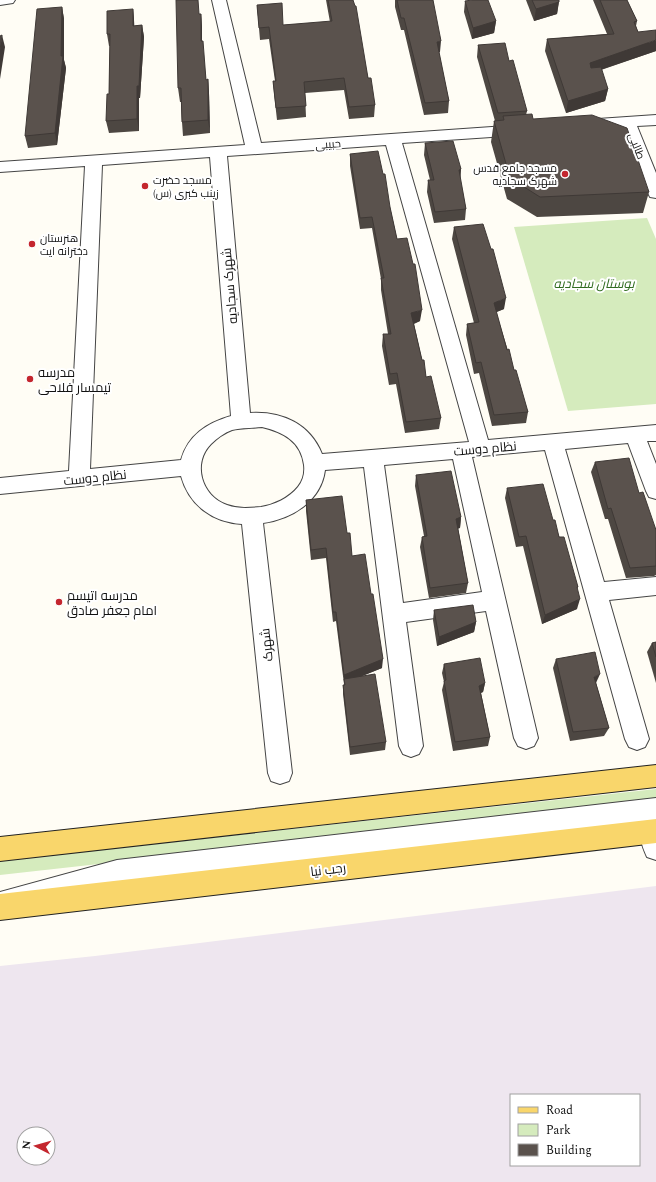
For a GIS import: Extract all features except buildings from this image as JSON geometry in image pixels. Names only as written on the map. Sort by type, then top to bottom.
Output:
[{"type":"main road","points":[[0,849],[656,776]]},
{"type":"main road","name":"رجب نیا","points":[[0,906],[655,830]]},
{"type":"street","points":[[0,0],[8,0]]},
{"type":"street","points":[[219,0],[254,149]]},
{"type":"street","points":[[565,127],[656,120]]},
{"type":"street","name":"طالبی","points":[[627,122],[656,193]]},
{"type":"street","name":"حبیبی","points":[[0,167],[534,129]]},
{"type":"street","points":[[393,139],[471,450],[495,600],[526,738]]},
{"type":"street","name":"شهرک سجادیه","points":[[218,151],[241,421]]},
{"type":"street","points":[[79,478],[94,160]]},
{"type":"street","points":[[262,420],[282,424],[298,434],[310,447],[315,464],[313,479],[304,494],[290,506],[272,514],[252,517],[231,515],[214,508],[200,496],[192,482],[190,467],[194,451],[204,438],[221,427],[241,421],[262,420]]},
{"type":"street","name":"نظام دوست","points":[[315,464],[656,433]]},
{"type":"street","points":[[635,435],[656,491]]},
{"type":"street","points":[[553,442],[637,739]]},
{"type":"street","points":[[373,458],[411,746]]},
{"type":"street","name":"نظام دوست","points":[[0,486],[190,467]]},
{"type":"street","name":"شهرک","points":[[252,517],[280,773]]},
{"type":"street","points":[[595,592],[656,586]]},
{"type":"street","points":[[394,614],[495,600]]},
{"type":"shaded area","points":[[656,886],[656,1182],[0,1182],[0,966],[95,956]]},
{"type":"green space","name":"بوستان سجادیه","points":[[647,218],[656,239],[656,404],[568,411],[514,227]]},
{"type":"green space","points":[[656,789],[656,802],[0,875],[0,861]]},
{"type":"place","name":"مسجد جامع قدس شهرک سجادیه","points":[[565,174]]},
{"type":"place","name":"مسجد حضرت زینب کبری (س)","points":[[145,186]]},
{"type":"place","name":"هنرستان دخترانه ایت","points":[[32,244]]},
{"type":"place","name":"مدرسه تیمسار فلاحی","points":[[30,379]]},
{"type":"place","name":"مدرسه اتیسم امام جعفر صادق","points":[[59,602]]}]
